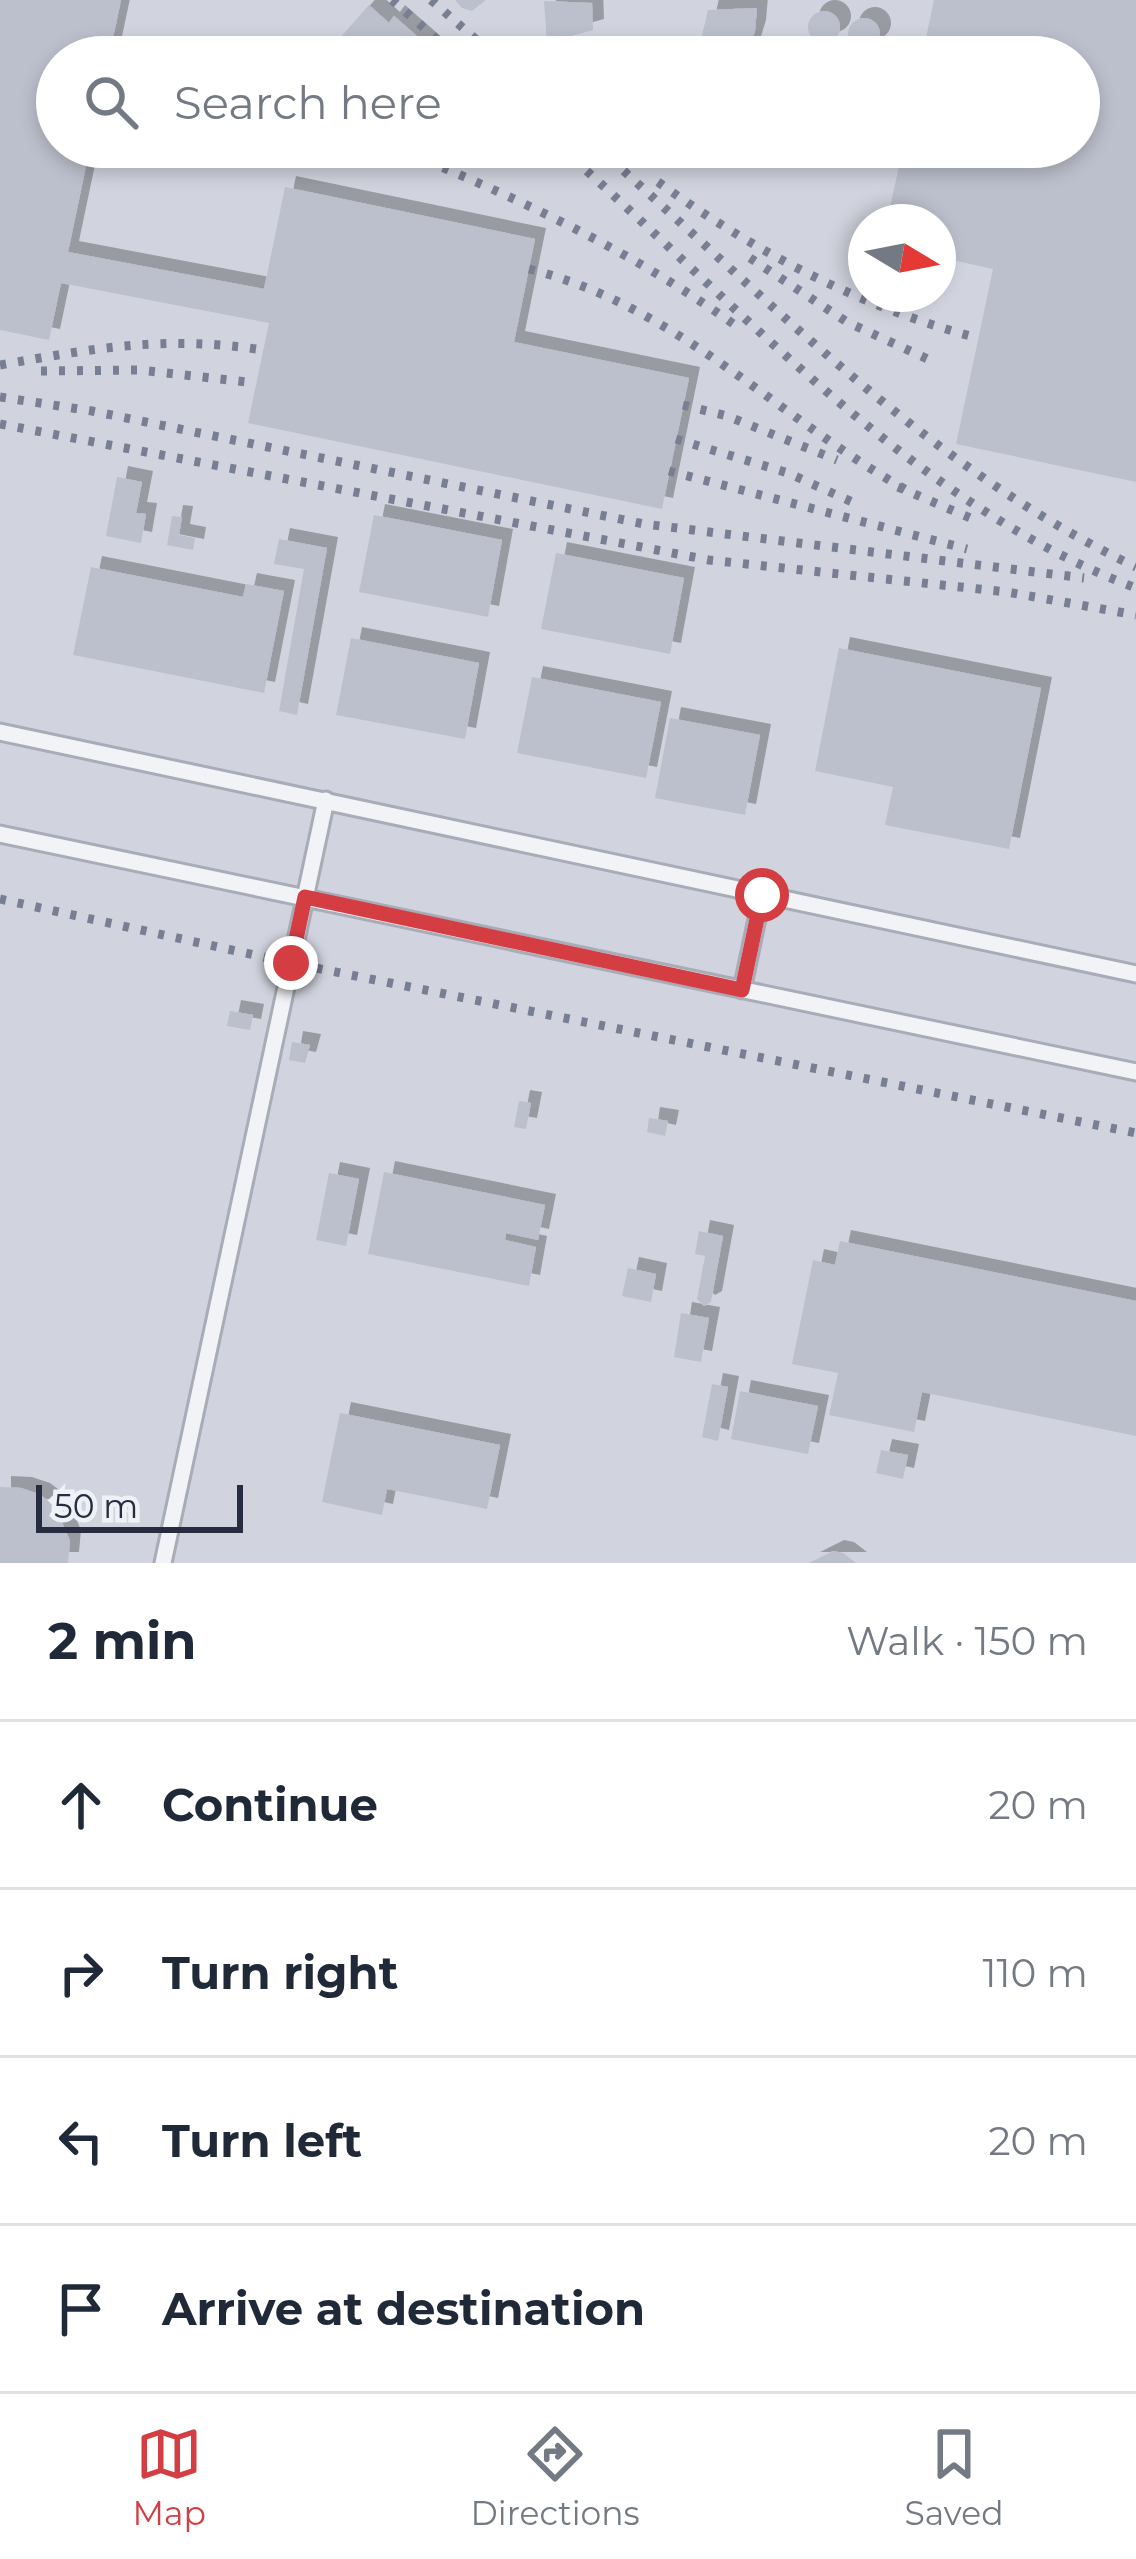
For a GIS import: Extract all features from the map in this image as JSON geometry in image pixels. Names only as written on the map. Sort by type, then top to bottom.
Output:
[{"type":"lane","points":[[0,732],[1136,974]]},
{"type":"lane","points":[[163,1563],[326,800]]},
{"type":"lane","points":[[0,834],[1136,1072]]},
{"type":"lane","points":[[742,990],[762,895]]},
{"type":"shaded area","points":[[0,0],[1136,0],[1136,1563],[0,1563]]},
{"type":"building","points":[[0,0],[121,0],[113,36],[36,36],[36,168],[86,168],[68,252],[264,289],[285,187],[535,239],[514,342],[689,378],[662,509],[248,423],[269,323],[61,283],[49,340],[0,330]]},
{"type":"building","points":[[455,0],[486,0],[472,11]]},
{"type":"building","points":[[934,0],[1136,0],[1136,482],[956,444],[993,269],[956,261],[956,204],[891,204],[899,168],[1100,168],[1100,36],[926,36]]},
{"type":"building","points":[[544,1],[592,3],[593,30],[546,36]]},
{"type":"building","points":[[369,5],[389,23],[394,16],[417,36],[342,36]]},
{"type":"building","points":[[757,8],[753,36],[702,36],[708,10]]},
{"type":"building","points":[[818,12],[830,12],[839,21],[837,36],[809,33],[809,21]]},
{"type":"building","points":[[858,19],[870,19],[880,36],[848,36]]},
{"type":"building","points":[[117,477],[142,482],[136,513],[146,514],[141,543],[106,536]]},
{"type":"building","points":[[374,515],[502,540],[488,617],[359,592]]},
{"type":"building","points":[[172,516],[182,517],[179,535],[195,538],[193,550],[167,545]]},
{"type":"building","points":[[279,539],[327,548],[297,715],[279,711],[304,569],[274,564]]},
{"type":"building","points":[[556,553],[684,578],[670,654],[541,629]]},
{"type":"building","points":[[91,567],[243,597],[246,584],[284,591],[264,693],[73,655]]},
{"type":"building","points":[[351,638],[479,663],[465,739],[336,715]]},
{"type":"building","points":[[839,648],[1041,688],[1009,849],[885,825],[893,787],[815,771]]},
{"type":"building","points":[[532,677],[661,702],[646,778],[517,753]]},
{"type":"building","points":[[670,718],[760,735],[745,815],[655,798]]},
{"type":"building","points":[[230,1011],[253,1015],[250,1030],[227,1026]]},
{"type":"building","points":[[292,1042],[310,1045],[305,1063],[289,1060]]},
{"type":"building","points":[[519,1101],[531,1103],[526,1129],[514,1127]]},
{"type":"building","points":[[649,1118],[668,1121],[665,1136],[647,1132]]},
{"type":"building","points":[[384,1172],[545,1205],[538,1240],[506,1233],[505,1240],[536,1247],[529,1286],[368,1254]]},
{"type":"building","points":[[329,1173],[359,1179],[346,1246],[316,1240]]},
{"type":"building","points":[[699,1231],[723,1236],[711,1302],[704,1306],[697,1299],[705,1256],[695,1254]]},
{"type":"building","points":[[840,1241],[1136,1301],[1136,1436],[922,1392],[914,1432],[829,1415],[838,1373],[792,1364],[813,1260],[835,1265]]},
{"type":"building","points":[[628,1268],[656,1274],[651,1302],[622,1296]]},
{"type":"building","points":[[681,1313],[709,1318],[701,1362],[674,1357]]},
{"type":"building","points":[[712,1384],[728,1387],[718,1441],[702,1437]]},
{"type":"building","points":[[740,1391],[818,1406],[808,1454],[731,1439]]},
{"type":"building","points":[[340,1413],[500,1445],[487,1509],[387,1489],[382,1515],[322,1502]]},
{"type":"building","points":[[881,1450],[908,1455],[903,1479],[876,1473]]},
{"type":"building","points":[[0,1487],[39,1494],[55,1506],[70,1541],[68,1563],[0,1563]]},
{"type":"building","points":[[833,1551],[856,1563],[809,1563]]},
{"type":"railway","points":[[392,0],[433,36]]},
{"type":"railway","points":[[431,0],[472,36]]},
{"type":"railway","points":[[443,168],[572,227],[657,274],[739,328]]},
{"type":"railway","points":[[583,168],[761,333],[902,453],[976,506],[1054,551],[1136,588]]},
{"type":"railway","points":[[620,168],[787,320],[919,431],[1060,527],[1136,567]]},
{"type":"railway","points":[[658,182],[733,232],[811,275],[893,311],[978,338]]},
{"type":"railway","points":[[750,258],[847,322],[932,361]]},
{"type":"railway","points":[[529,269],[583,286],[681,337],[910,492]]},
{"type":"railway","points":[[0,365],[162,344],[263,350]]},
{"type":"railway","points":[[41,371],[140,370],[256,383]]},
{"type":"railway","points":[[0,397],[92,411],[644,524],[1084,578]]},
{"type":"railway","points":[[683,405],[727,416],[837,460]]},
{"type":"railway","points":[[0,424],[709,560],[1007,592],[1136,615]]},
{"type":"railway","points":[[676,439],[788,473],[861,506]]},
{"type":"railway","points":[[669,471],[967,549]]},
{"type":"railway","points":[[898,487],[975,520]]},
{"type":"railway","points":[[0,899],[291,963],[1136,1133]]},
{"type":"route","points":[[291,963],[305,897],[742,990],[762,895]]}]
